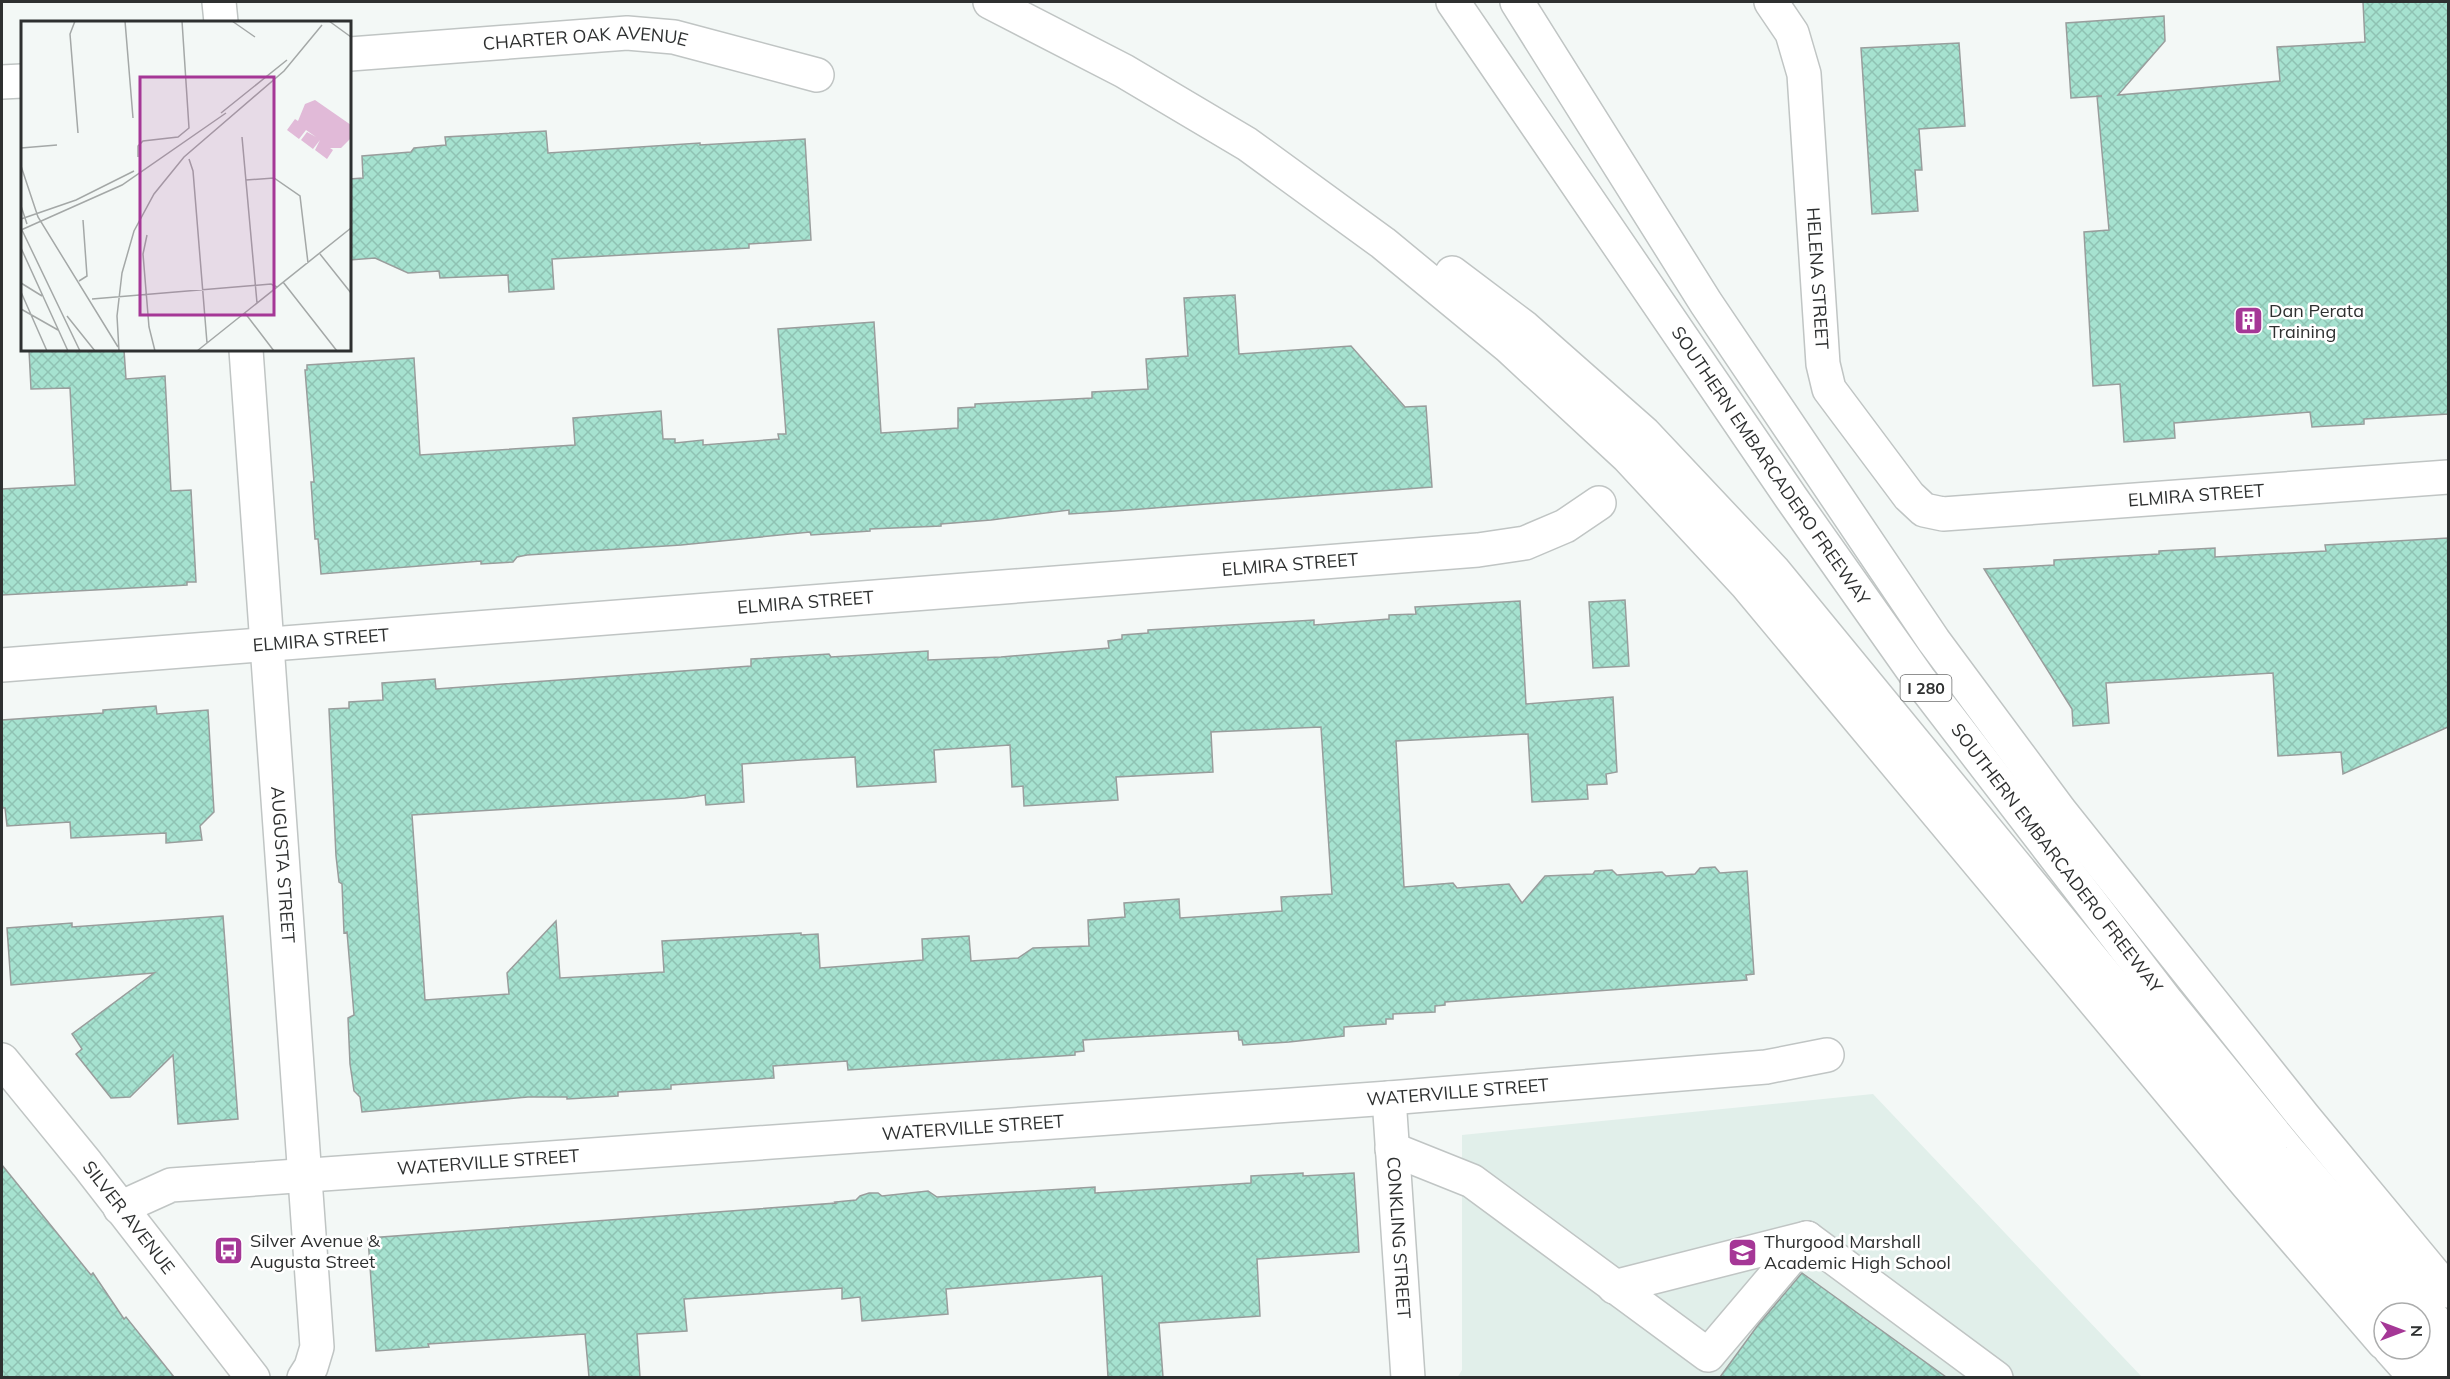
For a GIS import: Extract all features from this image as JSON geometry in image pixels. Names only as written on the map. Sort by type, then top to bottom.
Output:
[{"type":"main road","points":[[219,2],[221,21]]},
{"type":"main road","points":[[990,2],[1125,71],[1248,144],[1383,243],[1508,346],[1628,457],[1746,584],[2254,1192],[2372,1329]]},
{"type":"main road","points":[[1028,2],[1134,56],[1257,130],[1525,328],[1644,433],[1773,570],[2137,1014],[2262,1163],[2384,1301]]},
{"type":"main road","name":"SOUTHERN EMBARCADERO FREEWAY","points":[[1453,2],[1792,499],[1919,679],[2167,1002],[2286,1148],[2448,1336]]},
{"type":"main road","name":"SOUTHERN EMBARCADERO FREEWAY","points":[[1517,2],[1706,303],[1934,641],[2060,811],[2304,1117],[2448,1291]]},
{"type":"main road","name":"HELENA STREET","points":[[1771,2],[1792,33],[1804,74],[1822,364],[1829,389],[1909,496],[1924,510],[1943,513]]},
{"type":"main road","name":"CHARTER OAK AVENUE","points":[[351,54],[627,33],[674,37],[817,75]]},
{"type":"main road","points":[[2,82],[21,81]]},
{"type":"main road","name":"AUGUSTA STREET","points":[[246,351],[317,1347],[311,1367],[304,1377]]},
{"type":"main road","name":"ELMIRA STREET","points":[[1943,513],[2448,477]]},
{"type":"main road","name":"ELMIRA STREET","points":[[2,665],[1478,550],[1525,543],[1565,526],[1599,503]]},
{"type":"main road","name":"WATERVILLE STREET","points":[[120,1208],[171,1185],[1389,1098],[1766,1067],[1827,1055]]},
{"type":"main road","name":"SILVER AVENUE","points":[[7,1077],[120,1208],[253,1377]]},
{"type":"main road","name":"CONKLING STREET","points":[[1389,1098],[1408,1377]]},
{"type":"main road","points":[[1392,1149],[1472,1181],[1708,1355],[1808,1238]]},
{"type":"main road","points":[[1614,1287],[1808,1238]]},
{"type":"main road","points":[[1808,1238],[1996,1377]]},
{"type":"main road","points":[[2432,1353],[2448,1371]]},
{"type":"main road","points":[[2401,1361],[2416,1377]]},
{"type":"shaded area","name":"Thurgood Marshall Academic High School","points":[[1873,1094],[2142,1377],[1457,1378],[1462,1370],[1462,1135]]},
{"type":"building","points":[[2363,2],[2448,2],[2448,414],[2364,419],[2364,424],[2312,427],[2310,412],[2174,423],[2175,438],[2124,442],[2120,384],[2093,386],[2084,232],[2109,230],[2097,96],[2071,98],[2066,23],[2164,16],[2165,41],[2118,95],[2280,81],[2277,47],[2365,42]]},
{"type":"building","points":[[1959,43],[1965,126],[1919,129],[1922,170],[1915,170],[1918,211],[1872,214],[1861,48]]},
{"type":"building","points":[[546,131],[548,153],[805,139],[811,240],[749,244],[749,248],[552,259],[554,289],[509,292],[508,275],[440,278],[439,271],[408,273],[375,258],[351,260],[351,179],[363,178],[362,156],[411,152],[414,148],[446,145],[445,137]]},
{"type":"building","points":[[1235,295],[1239,354],[1351,346],[1405,407],[1426,406],[1432,487],[1069,514],[1069,510],[941,524],[941,526],[870,529],[870,531],[811,535],[810,532],[681,545],[527,555],[517,557],[513,562],[481,564],[481,561],[321,574],[318,539],[315,539],[311,482],[314,482],[305,370],[307,370],[307,365],[414,358],[420,455],[575,445],[573,418],[661,411],[663,439],[675,439],[675,443],[703,440],[703,445],[779,439],[778,434],[786,434],[778,329],[874,322],[881,433],[958,428],[958,408],[975,407],[975,404],[1092,398],[1092,392],[1148,389],[1146,359],[1188,356],[1184,298]]},
{"type":"building","points":[[29,351],[124,351],[126,379],[165,376],[171,491],[191,490],[196,582],[187,582],[187,585],[2,595],[2,489],[75,485],[70,388],[31,389]]},
{"type":"building","points":[[2448,538],[2448,727],[2343,774],[2341,752],[2278,756],[2273,673],[2106,683],[2109,723],[2073,726],[2072,709],[1984,569],[2054,565],[2054,560],[2159,554],[2159,551],[2215,548],[2215,557],[2326,551],[2325,545]]},
{"type":"building","points":[[1625,600],[1629,666],[1593,668],[1589,602]]},
{"type":"building","points":[[1520,601],[1526,704],[1613,697],[1617,772],[1606,774],[1607,784],[1587,785],[1588,799],[1532,802],[1528,734],[1396,741],[1404,887],[1453,883],[1457,888],[1509,884],[1522,903],[1545,876],[1593,874],[1595,871],[1612,870],[1617,875],[1662,872],[1666,876],[1695,874],[1700,868],[1715,867],[1720,873],[1747,871],[1754,974],[1746,975],[1747,980],[1445,1002],[1445,1005],[1435,1006],[1435,1012],[1393,1014],[1393,1019],[1386,1019],[1386,1024],[1344,1027],[1344,1036],[1289,1042],[1243,1045],[1242,1040],[1239,1040],[1238,1031],[1083,1040],[1084,1051],[1075,1052],[1075,1055],[848,1070],[847,1061],[773,1066],[774,1078],[671,1085],[671,1089],[618,1092],[618,1096],[567,1099],[567,1097],[528,1097],[362,1112],[360,1097],[354,1091],[350,1064],[348,1018],[354,1015],[347,932],[344,933],[342,884],[339,882],[336,856],[329,709],[349,708],[349,702],[383,700],[382,683],[435,679],[436,689],[751,666],[751,659],[829,654],[831,657],[928,651],[928,660],[1001,657],[1109,648],[1108,641],[1122,639],[1122,635],[1148,633],[1148,630],[1314,620],[1314,625],[1389,619],[1389,615],[1416,614],[1415,607]],"holes":[[[1321,727],[1332,894],[1281,897],[1282,911],[1180,918],[1179,899],[1124,903],[1125,917],[1088,920],[1089,946],[1033,948],[1018,958],[971,961],[969,936],[922,939],[923,960],[820,968],[818,934],[801,935],[801,933],[662,941],[664,972],[560,978],[556,921],[507,973],[509,994],[425,1000],[412,815],[705,795],[706,805],[744,802],[742,764],[801,760],[855,757],[857,787],[936,782],[934,750],[1010,745],[1012,787],[1023,786],[1024,806],[1118,800],[1116,777],[1213,772],[1211,732]]]},
{"type":"building","points":[[156,706],[157,714],[208,710],[214,812],[200,826],[202,840],[166,843],[166,833],[71,838],[70,822],[7,826],[5,808],[2,808],[2,720],[103,713],[103,710]]},
{"type":"building","points":[[223,916],[238,1119],[178,1124],[173,1055],[130,1097],[111,1098],[76,1054],[82,1049],[72,1034],[154,973],[11,985],[7,928],[72,923],[72,927]]},
{"type":"building","points":[[2,1165],[91,1275],[93,1273],[124,1319],[126,1317],[174,1377],[2,1377]]},
{"type":"building","points":[[1303,1173],[1303,1176],[1354,1173],[1359,1252],[1257,1259],[1260,1316],[1159,1323],[1163,1377],[1108,1377],[1102,1276],[946,1289],[948,1314],[862,1321],[860,1297],[842,1299],[842,1288],[684,1299],[687,1331],[637,1334],[640,1377],[589,1377],[585,1334],[428,1344],[429,1347],[376,1351],[368,1238],[836,1203],[856,1200],[869,1193],[878,1193],[882,1196],[928,1191],[937,1197],[1095,1187],[1095,1193],[1251,1183],[1251,1176]]},
{"type":"building","name":"Thurgood Marshall Academic High School","points":[[1802,1273],[1946,1377],[1720,1377],[1758,1325]]},
{"type":"place","name":"Dan Perata Training","points":[[2248,321]]},
{"type":"place","name":"Silver Avenue & Augusta Street","points":[[229,1251]]},
{"type":"place","name":"Thurgood Marshall Academic High School","points":[[1743,1252]]}]
